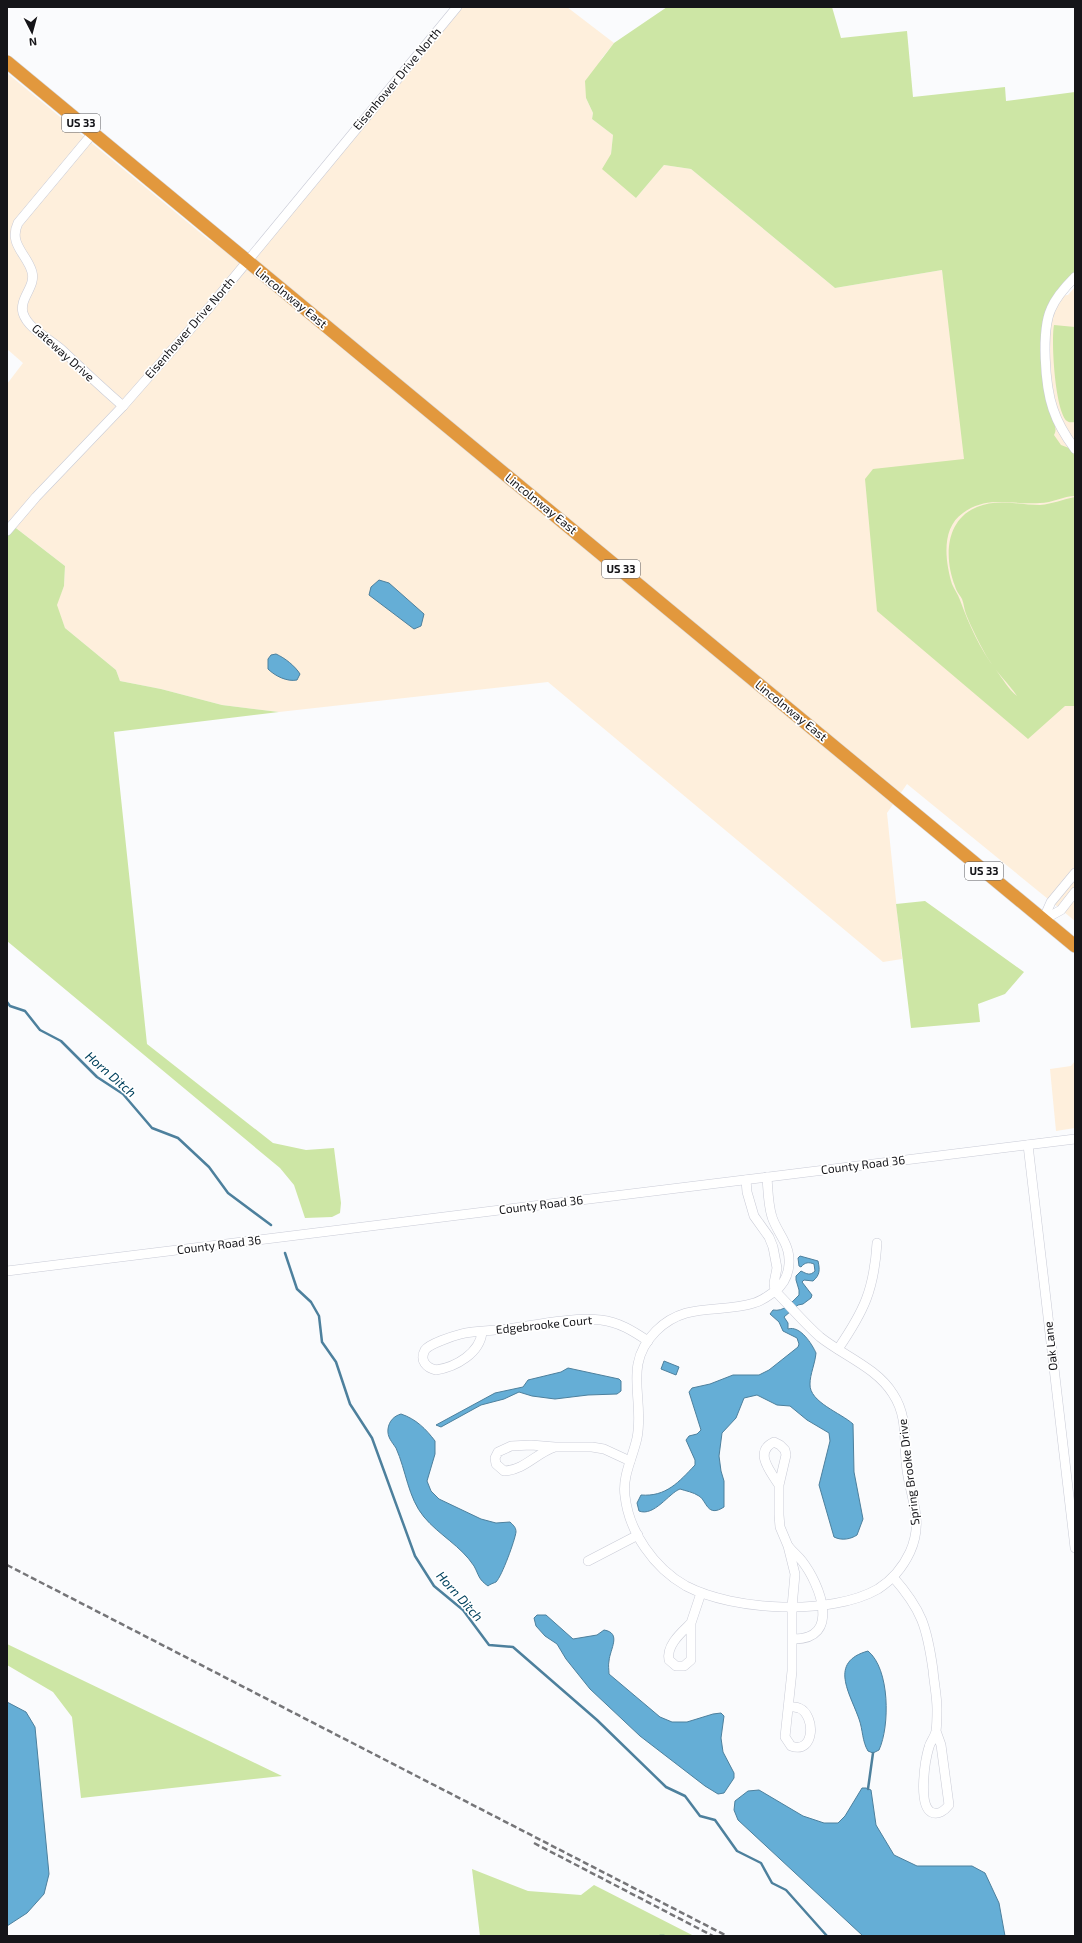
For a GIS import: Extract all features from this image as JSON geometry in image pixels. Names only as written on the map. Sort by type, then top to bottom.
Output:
[{"type":"highway","name":"Lincolnway East","points":[[7,62],[1075,946]]},
{"type":"street","name":"Eisenhower Drive North","points":[[7,531],[36,497],[123,406],[204,313],[457,7]]},
{"type":"street","name":"Gateway Drive","points":[[93,133],[18,223],[15,229],[16,242],[32,274],[33,281],[22,306],[26,318],[30,324],[61,349],[123,406]]},
{"type":"street","points":[[1075,277],[1059,295],[1051,310],[1046,329],[1045,346],[1052,408],[1063,432],[1075,449]]},
{"type":"street","points":[[1043,920],[1051,902],[1075,873]]},
{"type":"street","points":[[1043,920],[1061,910],[1075,892]]},
{"type":"street","name":"County Road 36","points":[[7,1271],[1075,1140]]},
{"type":"street","name":"Oak Lane","points":[[1028,1145],[1075,1548]]},
{"type":"street","name":"Spring Brooke Drive","points":[[767,1177],[772,1216],[785,1242],[789,1259],[785,1281],[782,1286],[775,1291],[752,1304],[701,1309],[682,1314],[665,1323],[648,1340],[642,1351],[636,1370],[638,1435],[630,1461],[624,1489],[630,1518],[645,1548],[657,1564],[685,1585],[701,1593],[745,1604],[792,1607],[823,1605],[854,1599],[868,1594],[893,1577],[900,1569],[911,1550],[916,1529],[916,1508],[906,1466],[906,1437],[904,1419],[898,1401],[887,1385],[807,1325],[775,1291]]},
{"type":"street","points":[[746,1180],[747,1192],[754,1216],[769,1237],[773,1247],[777,1268],[774,1283],[775,1291]]},
{"type":"street","points":[[838,1349],[855,1323],[870,1293],[875,1271],[877,1243]]},
{"type":"street","name":"Edgebrooke Court","points":[[482,1332],[478,1347],[466,1357],[436,1370],[427,1367],[424,1355],[428,1347],[461,1334],[578,1320],[600,1320],[625,1326],[648,1340]]},
{"type":"street","points":[[555,1448],[546,1450],[521,1468],[504,1470],[496,1464],[495,1458],[498,1452],[511,1446],[531,1445],[555,1448],[598,1448],[630,1461]]},
{"type":"street","points":[[779,1485],[780,1527],[788,1546],[795,1574],[792,1607],[793,1639],[790,1706]]},
{"type":"street","points":[[588,1561],[638,1535]]},
{"type":"street","points":[[788,1546],[805,1566],[823,1605],[822,1619],[819,1630],[806,1638],[793,1639]]},
{"type":"street","points":[[893,1577],[914,1602],[926,1628],[936,1698],[936,1732],[941,1745],[949,1805],[942,1812],[936,1813],[931,1812],[926,1805],[923,1796],[928,1748],[936,1732]]},
{"type":"street","points":[[691,1622],[701,1593]]},
{"type":"shaded area","points":[[457,7],[567,7],[614,43],[602,58],[586,98],[593,113],[592,119],[613,135],[611,154],[636,198],[664,165],[691,169],[835,288],[942,270],[947,307],[1068,295],[1075,287],[1075,921],[907,784],[887,813],[902,959],[883,962],[548,682],[279,712],[222,705],[161,689],[120,681],[116,670],[65,628],[56,605],[64,586],[65,566],[7,521],[7,384],[23,363],[7,349],[7,73],[209,240],[247,261]]},
{"type":"shaded area","points":[[1075,1061],[1075,1128],[1056,1131],[1050,1069],[1071,1066]]},
{"type":"green space","points":[[667,7],[832,7],[841,38],[907,31],[913,97],[1005,87],[1006,101],[1075,92],[1075,272],[1060,290],[1044,317],[1042,325],[1042,350],[1049,407],[1055,427],[1054,435],[1061,445],[1069,448],[1075,456],[1075,496],[1044,503],[1000,502],[1040,505],[1075,497],[1075,706],[1065,706],[1028,739],[877,611],[865,479],[873,469],[964,459],[942,270],[835,288],[691,169],[664,165],[636,198],[602,169],[611,154],[613,135],[592,119],[593,113],[586,98],[585,81],[614,43]],"holes":[[[991,502],[1000,502],[977,507],[966,513],[953,530],[949,552],[951,575],[956,590],[962,599],[965,612],[991,664],[975,636],[952,584],[948,565],[947,546],[948,536],[956,519],[972,507]],[[994,668],[1017,696],[1008,687]]]},
{"type":"green space","points":[[1054,325],[1075,327],[1075,422],[1067,421],[1059,404],[1053,345]]},
{"type":"green space","points":[[12,525],[65,566],[64,586],[57,605],[65,628],[116,670],[120,681],[161,689],[222,705],[279,712],[114,732],[147,1044],[273,1143],[306,1150],[334,1148],[341,1203],[340,1213],[332,1217],[305,1218],[294,1185],[280,1168],[7,941],[7,531]]},
{"type":"green space","points":[[925,901],[1024,972],[1005,994],[978,1004],[980,1022],[911,1028],[896,904]]},
{"type":"green space","points":[[7,1644],[282,1776],[81,1798],[72,1717],[53,1692],[7,1665]]},
{"type":"green space","points":[[472,1869],[528,1891],[581,1895],[594,1885],[694,1936],[480,1936]]},
{"type":"water","points":[[379,580],[389,583],[424,614],[421,626],[414,629],[369,595],[371,587]]},
{"type":"water","points":[[276,654],[290,662],[298,671],[300,674],[297,680],[281,678],[268,669],[268,659],[271,655]]},
{"type":"water","points":[[800,1256],[818,1261],[819,1272],[813,1281],[804,1280],[802,1282],[812,1295],[811,1298],[803,1304],[798,1305],[784,1317],[788,1323],[788,1329],[801,1332],[809,1340],[816,1353],[811,1376],[811,1390],[820,1402],[853,1424],[854,1472],[863,1519],[857,1535],[846,1539],[834,1537],[819,1485],[830,1441],[829,1433],[807,1420],[790,1406],[777,1405],[757,1395],[744,1398],[736,1418],[722,1433],[719,1456],[724,1481],[724,1507],[714,1511],[711,1510],[702,1498],[680,1489],[656,1508],[645,1512],[639,1511],[637,1503],[641,1495],[658,1494],[665,1491],[683,1477],[695,1465],[695,1460],[686,1440],[689,1436],[697,1434],[701,1430],[689,1392],[692,1388],[710,1384],[733,1375],[759,1375],[769,1370],[798,1347],[799,1344],[797,1338],[783,1331],[779,1322],[770,1314],[773,1310],[781,1310],[799,1295],[796,1276],[801,1271],[812,1274],[815,1271],[814,1264],[812,1263],[804,1264],[801,1267],[799,1266],[798,1258]]},
{"type":"water","points":[[664,1361],[679,1367],[676,1375],[661,1369]]},
{"type":"water","points":[[568,1368],[619,1379],[621,1381],[621,1391],[617,1394],[588,1395],[555,1399],[532,1396],[519,1392],[504,1399],[481,1405],[441,1427],[436,1425],[495,1393],[523,1387],[528,1380],[561,1372]]},
{"type":"water","points":[[401,1414],[420,1425],[435,1441],[435,1454],[427,1481],[431,1491],[439,1499],[481,1519],[496,1523],[510,1522],[515,1527],[516,1532],[511,1550],[502,1573],[496,1582],[488,1586],[485,1584],[480,1579],[469,1559],[424,1517],[414,1501],[396,1448],[388,1434],[391,1421],[396,1416]]},
{"type":"water","points":[[537,1615],[546,1615],[573,1639],[597,1635],[604,1630],[613,1634],[614,1642],[610,1656],[609,1674],[660,1717],[672,1722],[687,1722],[721,1713],[724,1716],[721,1738],[723,1752],[734,1773],[734,1778],[724,1793],[718,1794],[705,1786],[640,1736],[590,1689],[566,1659],[557,1644],[545,1636],[536,1626],[534,1618]]},
{"type":"water","points":[[868,1651],[875,1659],[881,1671],[886,1698],[883,1740],[879,1750],[873,1753],[868,1751],[866,1747],[860,1723],[847,1689],[845,1679],[845,1670],[848,1663],[856,1656]]},
{"type":"water","points":[[7,1702],[26,1712],[35,1727],[49,1874],[44,1894],[27,1913],[7,1926]]},
{"type":"water","points":[[862,1788],[871,1790],[876,1825],[894,1855],[917,1866],[972,1866],[985,1873],[999,1903],[1005,1936],[863,1936],[738,1820],[734,1810],[735,1801],[748,1791],[759,1790],[803,1816],[824,1823],[838,1823],[845,1816]]},
{"type":"waterway","name":"Horn Ditch","points":[[7,1002],[10,1006],[25,1011],[40,1030],[61,1041],[97,1077],[123,1094],[152,1128],[178,1138],[209,1167],[228,1193],[271,1225]]},
{"type":"waterway","name":"Horn Ditch","points":[[285,1253],[297,1289],[311,1302],[319,1316],[322,1342],[336,1362],[350,1404],[372,1438],[415,1556],[434,1586],[463,1610],[489,1645],[513,1647],[597,1720],[666,1787],[685,1796],[700,1816],[715,1820],[737,1851],[761,1863],[772,1883],[786,1890],[827,1936]]},
{"type":"waterway","points":[[868,1789],[873,1753]]},
{"type":"railway","points":[[7,1565],[727,1936]]},
{"type":"railway","points":[[534,1843],[713,1936]]}]
